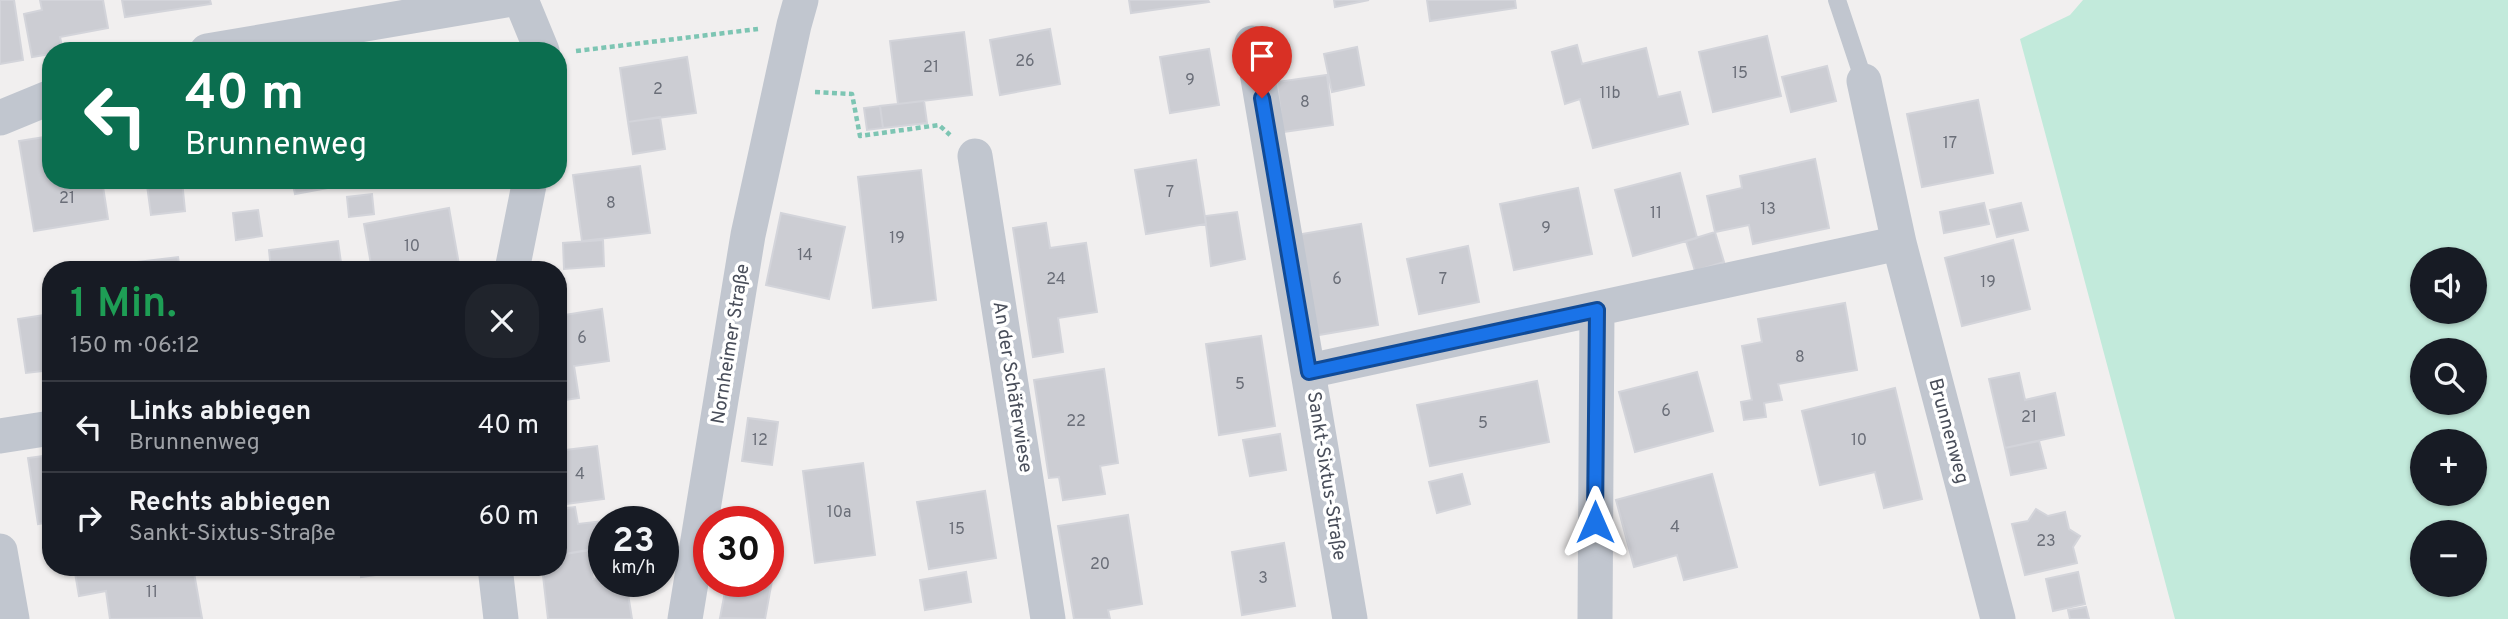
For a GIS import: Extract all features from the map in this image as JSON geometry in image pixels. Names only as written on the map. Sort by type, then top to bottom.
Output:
[{"type":"street","points":[[260,42],[506,0]]},
{"type":"street","points":[[521,0],[551,42]]},
{"type":"street","name":"Nornheimer Straße","points":[[685,619],[748,235],[825,0]]},
{"type":"street","name":"Nornheimer Straße","points":[[797,13],[797,80]]},
{"type":"street","name":"Sankt-Sixtus-Straße","points":[[1252,43],[1350,619]]},
{"type":"street","name":"Brunnenweg","points":[[1864,81],[1899,243],[1998,619]]},
{"type":"street","points":[[0,118],[42,101]]},
{"type":"street","name":"An der Schäferwiese","points":[[975,156],[1048,619]]},
{"type":"street","points":[[514,261],[528,189]]},
{"type":"street","points":[[1309,372],[1899,243]]},
{"type":"street","points":[[1595,619],[1597,310]]},
{"type":"street","points":[[0,436],[42,429]]},
{"type":"street","points":[[0,551],[12,619]]},
{"type":"street","points":[[496,576],[500,619]]},
{"type":"lane","name":"Brunnenweg","points":[[1837,0],[1864,81]]},
{"type":"path","points":[[567,49],[797,13]]},
{"type":"path","points":[[797,80],[852,94],[860,136],[939,125],[975,156]]},
{"type":"green space","points":[[2083,0],[2508,0],[2508,619],[2175,619],[2020,39],[2070,15]]},
{"type":"building","points":[[0,0],[14,0],[23,60],[0,64]]},
{"type":"building","points":[[40,0],[103,0],[108,28],[60,37],[61,42],[42,42],[42,55],[32,57],[24,14],[42,10]]},
{"type":"building","points":[[122,0],[210,0],[211,4],[125,17]]},
{"type":"building","points":[[1129,0],[1208,0],[1209,2],[1131,13]]},
{"type":"building","points":[[1334,0],[1369,0],[1335,7]]},
{"type":"building","points":[[1427,0],[1515,0],[1516,8],[1430,21]]},
{"type":"building","points":[[1050,29],[1060,84],[1000,95],[990,40]]},
{"type":"building","points":[[964,32],[972,95],[898,104],[890,41]]},
{"type":"building","points":[[1767,36],[1781,96],[1713,112],[1699,52]]},
{"type":"building","points":[[1577,45],[1582,64],[1646,48],[1658,97],[1680,92],[1688,124],[1593,148],[1580,99],[1565,104],[1552,52]]},
{"type":"building","points":[[1357,47],[1364,85],[1332,92],[1324,54]]},
{"type":"building","points":[[1209,49],[1219,105],[1170,113],[1160,57]]},
{"type":"building","points":[[687,57],[696,113],[628,122],[620,68]]},
{"type":"building","points":[[1827,66],[1836,101],[1791,112],[1782,77]]},
{"type":"building","points":[[1327,75],[1333,125],[1283,132],[1277,82]]},
{"type":"building","points":[[1978,100],[1993,173],[1922,187],[1907,114]]},
{"type":"building","points":[[924,101],[927,123],[883,128],[880,106]]},
{"type":"building","points":[[880,106],[883,128],[867,130],[864,108]]},
{"type":"building","points":[[660,117],[665,149],[633,154],[628,122]]},
{"type":"building","points":[[42,137],[42,189],[103,189],[108,219],[34,231],[19,141]]},
{"type":"building","points":[[1815,159],[1829,228],[1753,244],[1749,225],[1715,232],[1707,196],[1742,188],[1740,176]]},
{"type":"building","points":[[1196,160],[1206,224],[1146,234],[1135,170]]},
{"type":"building","points":[[640,166],[650,233],[582,241],[573,175]]},
{"type":"building","points":[[921,170],[936,300],[873,308],[858,177]]},
{"type":"building","points":[[1680,173],[1697,238],[1633,256],[1615,190]]},
{"type":"building","points":[[1578,188],[1592,254],[1514,270],[1500,204]]},
{"type":"building","points":[[148,189],[183,189],[185,211],[151,215]]},
{"type":"building","points":[[294,189],[322,189],[295,194]]},
{"type":"building","points":[[372,194],[374,214],[349,217],[347,197]]},
{"type":"building","points":[[1984,203],[1989,224],[1944,233],[1940,212]]},
{"type":"building","points":[[2021,203],[2028,230],[1997,237],[1990,210]]},
{"type":"building","points":[[449,208],[458,261],[370,261],[364,224]]},
{"type":"building","points":[[258,210],[262,236],[236,240],[233,213]]},
{"type":"building","points":[[1237,212],[1245,259],[1211,266],[1205,216]]},
{"type":"building","points":[[781,213],[845,227],[829,299],[766,285]]},
{"type":"building","points":[[1046,223],[1050,248],[1086,243],[1097,312],[1058,318],[1063,352],[1033,357],[1013,228]]},
{"type":"building","points":[[1361,224],[1378,325],[1313,336],[1296,235]]},
{"type":"building","points":[[1715,232],[1724,262],[1695,271],[1686,241]]},
{"type":"building","points":[[603,240],[604,266],[567,269],[563,243]]},
{"type":"building","points":[[2013,240],[2030,309],[1962,326],[1945,258]]},
{"type":"building","points":[[338,241],[341,261],[270,261],[269,250]]},
{"type":"building","points":[[1468,246],[1479,302],[1419,314],[1407,259]]},
{"type":"building","points":[[178,257],[179,261],[144,261]]},
{"type":"building","points":[[1845,303],[1857,370],[1778,384],[1782,400],[1764,403],[1766,417],[1744,420],[1741,402],[1752,400],[1742,346],[1762,342],[1758,319]]},
{"type":"building","points":[[602,309],[609,361],[574,366],[579,398],[567,400],[567,315]]},
{"type":"building","points":[[42,315],[42,371],[26,373],[18,319]]},
{"type":"building","points":[[1261,336],[1275,426],[1219,435],[1206,344]]},
{"type":"building","points":[[1104,369],[1118,463],[1100,466],[1105,494],[1063,500],[1059,477],[1049,478],[1034,380]]},
{"type":"building","points":[[1697,372],[1713,431],[1635,452],[1619,392]]},
{"type":"building","points":[[2019,373],[2025,400],[2055,393],[2064,435],[2005,448],[1989,379]]},
{"type":"building","points":[[1537,381],[1549,442],[1430,466],[1417,405]]},
{"type":"building","points":[[1895,388],[1922,499],[1884,508],[1875,472],[1820,485],[1802,411]]},
{"type":"building","points":[[748,418],[778,422],[772,465],[742,461]]},
{"type":"building","points":[[1280,434],[1286,470],[1250,476],[1243,440]]},
{"type":"building","points":[[2039,441],[2046,468],[2011,475],[2005,448]]},
{"type":"building","points":[[597,446],[604,499],[567,504],[567,450]]},
{"type":"building","points":[[42,456],[42,523],[38,524],[28,458]]},
{"type":"building","points":[[863,463],[875,555],[815,563],[803,471]]},
{"type":"building","points":[[1462,474],[1470,504],[1437,513],[1429,482]]},
{"type":"building","points":[[1712,474],[1737,567],[1684,580],[1677,555],[1634,567],[1616,500]]},
{"type":"building","points":[[985,491],[996,558],[929,569],[917,502]]},
{"type":"building","points":[[575,507],[578,524],[588,523],[588,550],[567,554],[567,508]]},
{"type":"building","points":[[2036,509],[2048,516],[2065,512],[2069,529],[2080,536],[2073,547],[2077,563],[2025,575],[2012,524],[2028,521]]},
{"type":"building","points":[[1128,515],[1142,604],[1108,610],[1110,619],[1074,619],[1058,526]]},
{"type":"building","points":[[1284,543],[1295,606],[1242,615],[1232,552]]},
{"type":"building","points":[[588,550],[588,597],[629,597],[632,619],[548,619],[543,576],[567,576],[567,554]]},
{"type":"building","points":[[966,572],[971,602],[925,610],[920,580]]},
{"type":"building","points":[[2078,572],[2085,604],[2053,611],[2046,579]]},
{"type":"building","points":[[76,576],[195,576],[202,618],[110,619],[106,591],[79,596]]},
{"type":"building","points":[[724,597],[769,597],[765,619],[720,618]]},
{"type":"building","points":[[2086,607],[2089,619],[2070,619],[2068,610]]},
{"type":"route","points":[[1262,98],[1309,372],[1597,310],[1595,522]]}]
